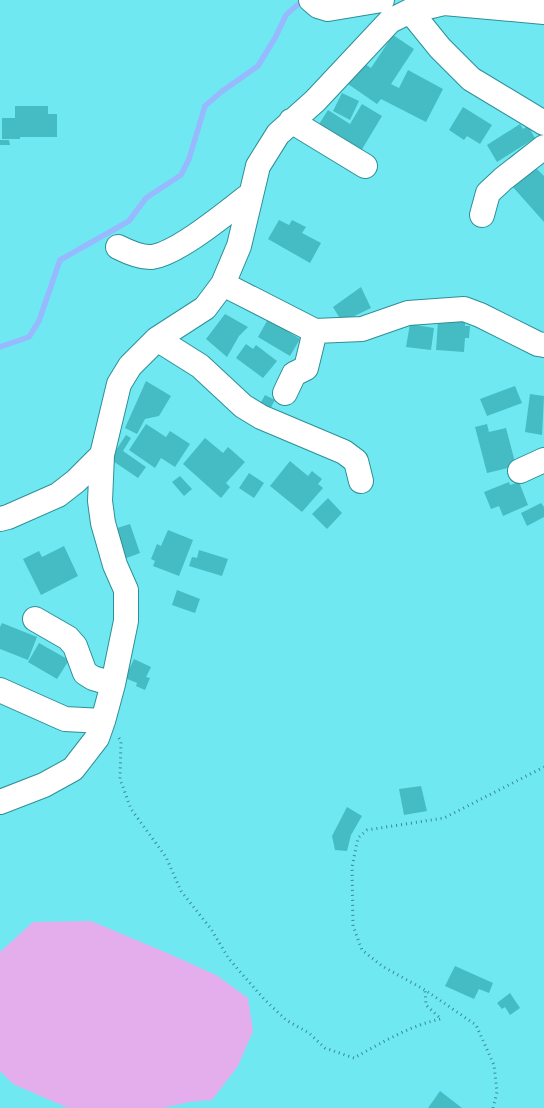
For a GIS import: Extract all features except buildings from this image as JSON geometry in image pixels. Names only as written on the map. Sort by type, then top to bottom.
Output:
[{"type":"street","points":[[311,0],[318,6],[328,9],[382,0]]},
{"type":"street","points":[[0,802],[44,785],[73,769],[97,738],[113,684],[126,621],[126,590],[114,565],[103,523],[100,501],[102,455],[119,384],[130,366],[157,339],[205,308],[223,284],[239,246],[258,166],[278,134],[315,101],[390,21],[410,11],[442,2],[544,12]]},
{"type":"street","points":[[410,11],[440,48],[471,79],[544,123]]},
{"type":"street","points":[[292,121],[365,166]]},
{"type":"street","points":[[482,214],[488,193],[544,147]]},
{"type":"street","points":[[118,247],[127,252],[145,257],[153,257],[172,250],[251,194]]},
{"type":"street","points":[[223,284],[314,332],[362,328],[408,313],[464,310],[480,315],[538,344],[544,345]]},
{"type":"street","points":[[284,393],[294,374],[306,368],[314,332]]},
{"type":"street","points":[[157,339],[200,366],[243,406],[284,428],[344,452],[356,461],[361,481]]},
{"type":"street","points":[[0,519],[58,495],[76,481],[102,455]]},
{"type":"street","points":[[520,471],[544,460]]},
{"type":"street","points":[[35,619],[68,638],[75,646],[85,673],[113,684]]},
{"type":"street","points":[[0,690],[65,719],[103,720]]},
{"type":"path","points":[[103,720],[121,741],[120,779],[131,809],[166,857],[181,891],[210,929],[229,960],[286,1020],[309,1033],[325,1048],[354,1058],[415,1028],[441,1018],[426,1005],[424,990]]},
{"type":"path","points":[[493,1108],[497,1092],[494,1065],[476,1025],[424,990],[382,966],[362,950],[353,926],[352,867],[358,838],[367,830],[444,818],[544,767]]},
{"type":"shaded area","points":[[91,921],[216,975],[248,998],[253,1031],[238,1066],[212,1100],[190,1102],[163,1108],[68,1108],[13,1084],[0,1071],[0,952],[33,922]]},
{"type":"waterway","points":[[0,347],[29,337],[39,321],[60,260],[129,221],[146,198],[181,175],[189,159],[205,106],[221,92],[258,66],[286,15],[303,0]]}]
